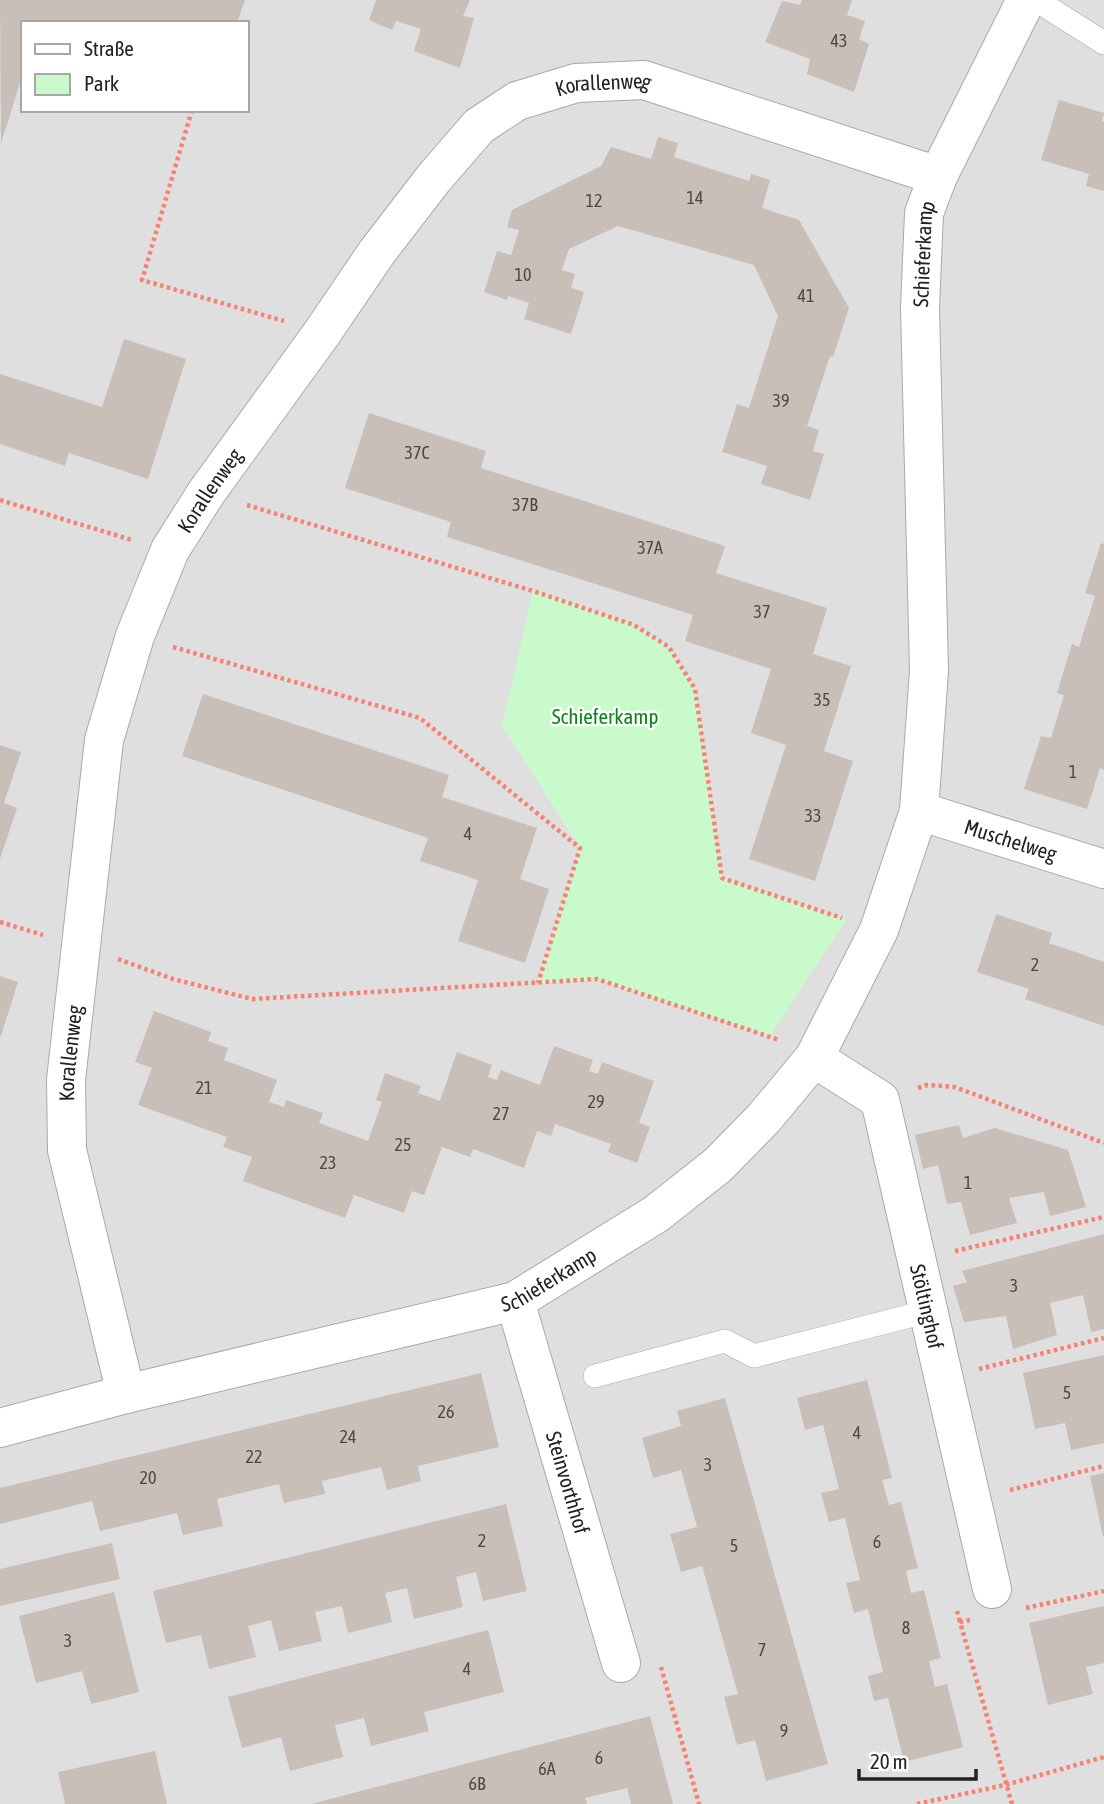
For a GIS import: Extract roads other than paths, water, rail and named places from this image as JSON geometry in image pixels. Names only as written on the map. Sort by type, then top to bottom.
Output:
[{"type":"street","name":"Schieferkamp","points":[[0,1428],[127,1394],[515,1301],[656,1214],[708,1173],[764,1118],[814,1058],[879,930],[919,811],[929,671],[920,308],[924,213],[937,176],[1026,0]]},
{"type":"street","name":"Korallenweg","points":[[127,1394],[67,1150],[66,1080],[104,740],[135,636],[170,550],[205,493],[323,333],[377,252],[434,178],[479,126],[517,102],[576,83],[644,80],[937,176]]},
{"type":"street","name":"Muschelweg","points":[[919,811],[1104,869]]},
{"type":"street","name":"Stöltinghof","points":[[814,1058],[880,1100],[994,1602]]},
{"type":"street","name":"Steinvorthhof","points":[[515,1301],[621,1663]]},
{"type":"lane","points":[[1036,0],[1104,43]]},
{"type":"lane","points":[[594,1376],[725,1340],[754,1356],[929,1311]]}]
